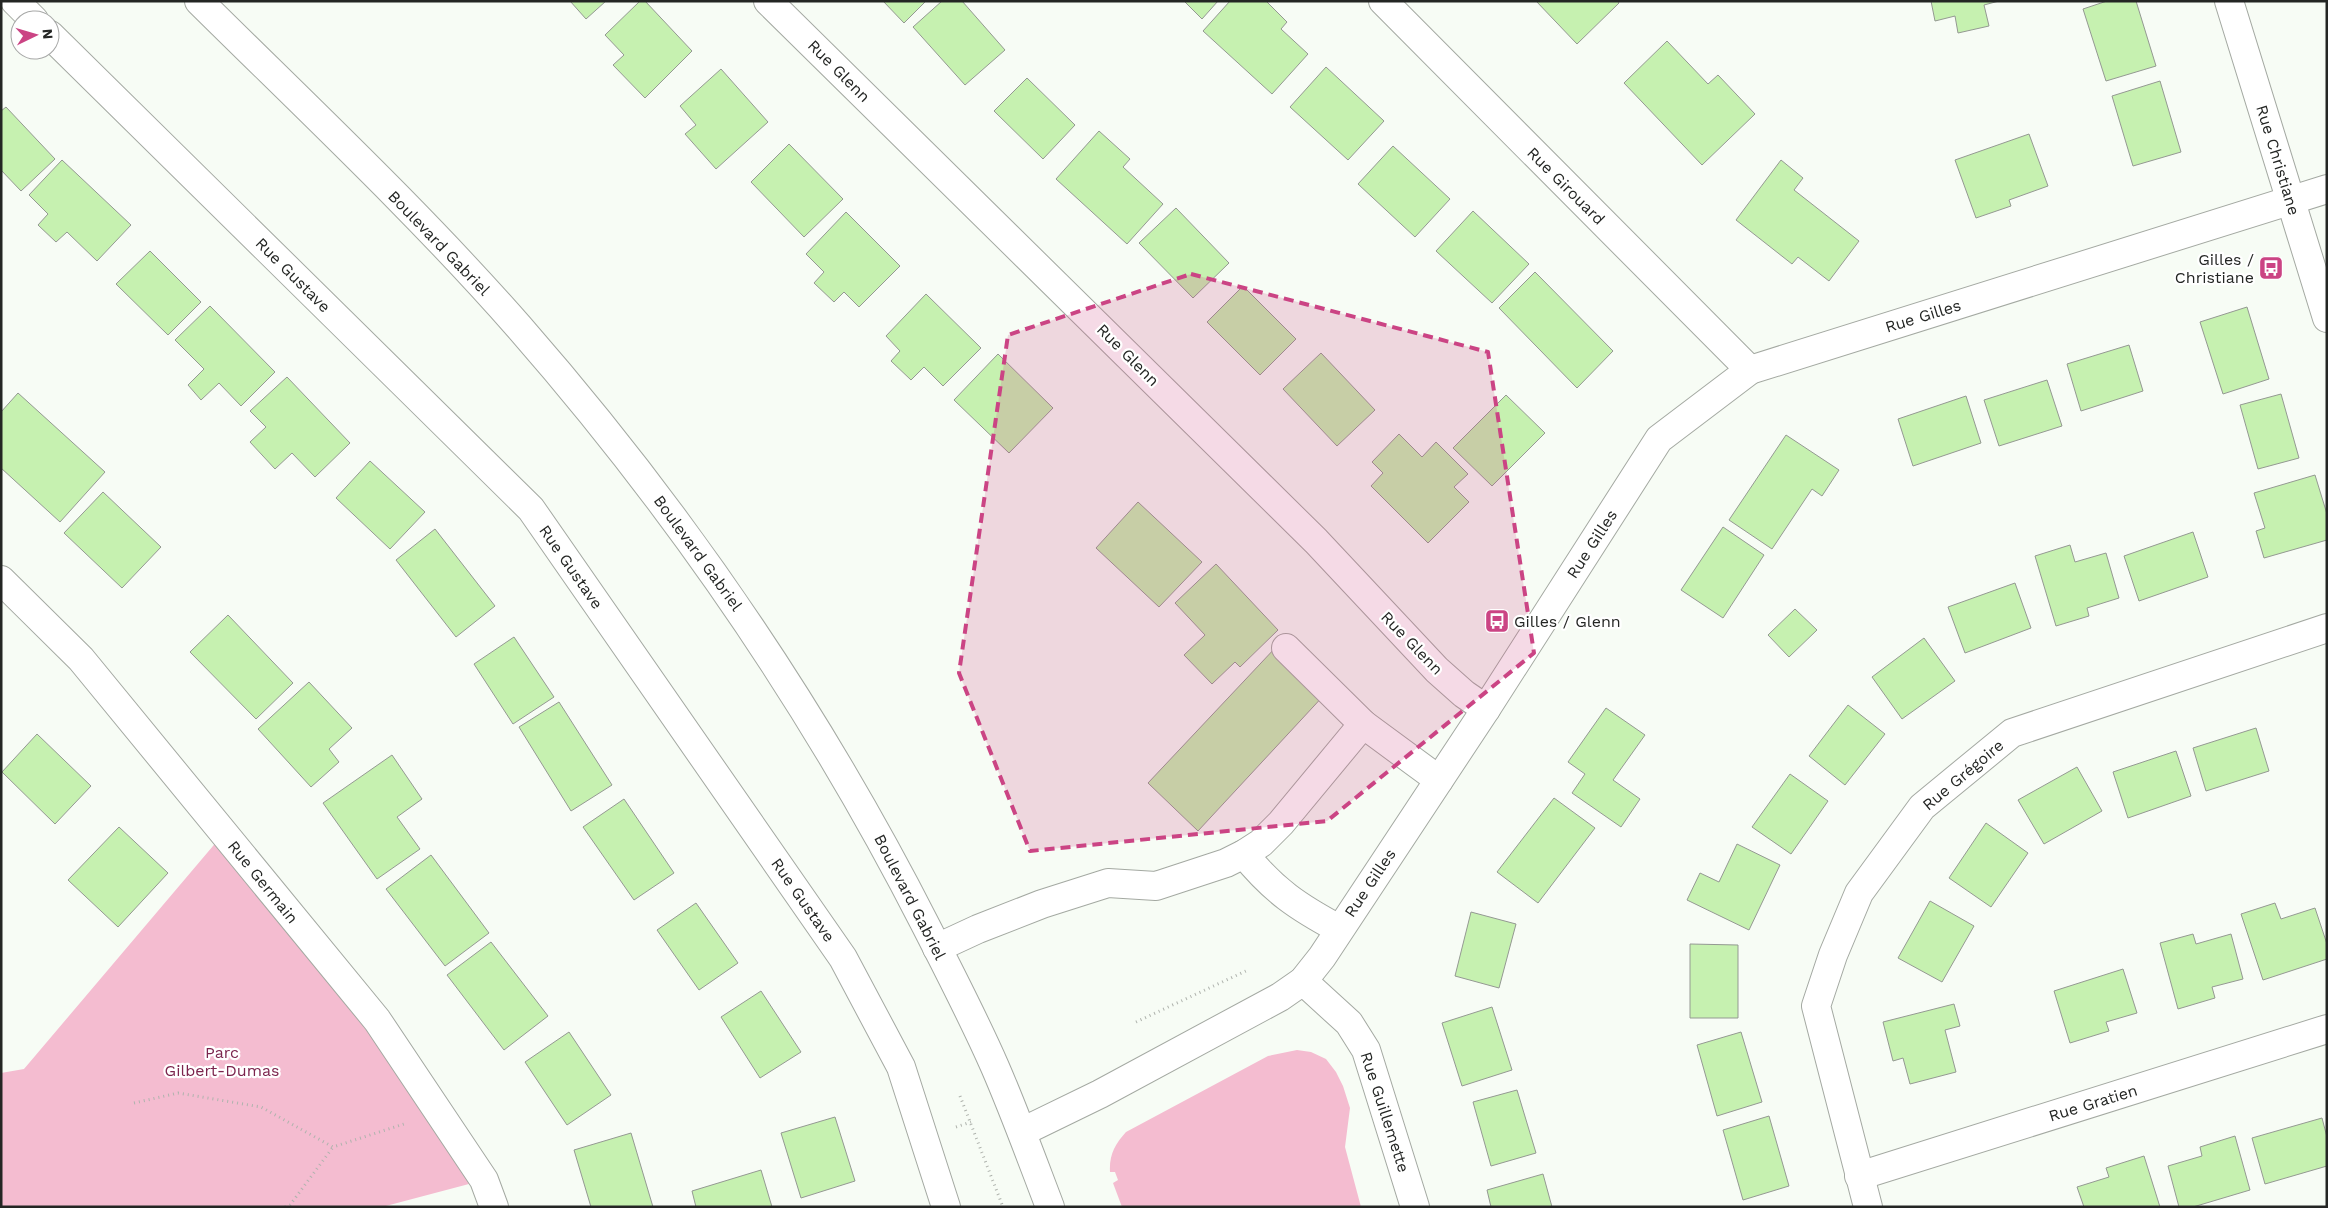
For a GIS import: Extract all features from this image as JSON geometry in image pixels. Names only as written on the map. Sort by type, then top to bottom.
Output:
[{"type":"street","points":[[15,1],[24,10]]},
{"type":"street","name":"Boulevard Gabriel","points":[[199,1],[484,289],[577,395],[641,476],[728,594],[790,684],[861,804],[906,885],[995,1066],[1050,1207]]},
{"type":"street","name":"Rue Glenn","points":[[768,1],[1316,541],[1437,670],[1464,694],[1486,709]]},
{"type":"street","name":"Rue Girouard","points":[[1383,1],[1750,370]]},
{"type":"street","name":"Rue Christiane","points":[[2229,1],[2327,318]]},
{"type":"street","name":"Rue Gustave","points":[[60,46],[531,509],[844,958],[901,1067],[946,1207]]},
{"type":"street","name":"Rue Gilles","points":[[1022,1132],[1100,1094],[1280,997],[1303,981],[1322,957],[1486,709],[1659,439],[1750,370],[2327,189]]},
{"type":"street","name":"Rue Germain","points":[[1,580],[81,659],[377,1020],[484,1180],[494,1207]]},
{"type":"street","name":"Rue Grégoire","points":[[1868,1207],[1816,1006],[1833,955],[1859,893],[1922,807],[2012,733],[2327,628]]},
{"type":"street","points":[[1286,648],[1363,724],[1439,780]]},
{"type":"street","points":[[937,948],[978,929],[1042,904],[1108,883],[1156,886],[1226,863],[1244,854],[1261,843],[1281,822],[1363,724]]},
{"type":"street","points":[[1244,854],[1275,889],[1299,908],[1339,929]]},
{"type":"street","name":"Rue Guillemette","points":[[1303,981],[1350,1023],[1366,1050],[1415,1207]]},
{"type":"street","name":"Rue Gratien","points":[[1859,1176],[2327,1030]]},
{"type":"path","points":[[1136,1022],[1248,970]]},
{"type":"path","points":[[134,1103],[178,1093],[261,1107],[333,1147]]},
{"type":"path","points":[[960,1096],[972,1122],[1003,1207]]},
{"type":"path","points":[[285,1207],[290,1205],[333,1147],[438,1112]]},
{"type":"path","points":[[949,1130],[972,1122]]},
{"type":"highlighted area","points":[[1191,274],[1488,352],[1534,653],[1327,821],[1030,851],[959,673],[1008,335]]},
{"type":"green space","name":"Parc Gilbert-Dumas","points":[[224,833],[484,1180],[382,1207],[1,1207],[1,1073],[24,1069]]},
{"type":"green space","points":[[1297,1050],[1311,1052],[1326,1059],[1336,1072],[1343,1086],[1350,1108],[1345,1147],[1361,1207],[1122,1207],[1113,1183],[1118,1180],[1115,1172],[1110,1172],[1110,1166],[1114,1150],[1126,1132],[1268,1056]]},
{"type":"building","points":[[570,1],[606,1],[586,19]]},
{"type":"building","points":[[640,1],[645,1],[692,51],[645,98],[613,65],[624,55],[605,35]]},
{"type":"building","points":[[883,1],[926,1],[904,23]]},
{"type":"building","points":[[942,1],[962,1],[1005,50],[965,85],[913,27]]},
{"type":"building","points":[[1184,1],[1218,1],[1202,19]]},
{"type":"building","points":[[1230,1],[1266,1],[1287,22],[1281,29],[1308,54],[1272,94],[1203,31]]},
{"type":"building","points":[[1536,1],[1618,1],[1619,3],[1577,44]]},
{"type":"building","points":[[1931,1],[1999,1],[1984,5],[1989,26],[1958,33],[1955,16],[1935,21]]},
{"type":"building","points":[[2107,1],[2136,1],[2156,66],[2106,81],[2083,9]]},
{"type":"building","points":[[1667,41],[1708,84],[1718,75],[1755,114],[1702,165],[1624,83]]},
{"type":"building","points":[[1326,67],[1384,121],[1348,160],[1290,107]]},
{"type":"building","points":[[721,69],[768,122],[716,169],[685,134],[696,125],[680,106]]},
{"type":"building","points":[[1027,78],[1075,125],[1043,159],[994,111]]},
{"type":"building","points":[[2160,81],[2181,152],[2133,166],[2112,96]]},
{"type":"building","points":[[6,107],[55,159],[21,191],[1,170],[1,111]]},
{"type":"building","points":[[1099,131],[1130,159],[1123,167],[1163,204],[1127,244],[1056,179]]},
{"type":"building","points":[[2029,134],[2048,186],[2009,200],[2011,206],[1976,218],[1955,160]]},
{"type":"building","points":[[789,144],[843,199],[804,237],[751,182]]},
{"type":"building","points":[[1393,146],[1450,199],[1415,237],[1358,184]]},
{"type":"building","points":[[62,160],[131,225],[97,261],[67,232],[56,242],[38,225],[48,214],[29,195]]},
{"type":"building","points":[[1781,160],[1803,178],[1794,190],[1859,241],[1829,281],[1798,257],[1792,264],[1736,220]]},
{"type":"building","points":[[1176,208],[1229,263],[1193,298],[1139,243]]},
{"type":"building","points":[[1473,211],[1529,264],[1492,303],[1436,251]]},
{"type":"building","points":[[846,212],[900,266],[859,307],[844,292],[834,302],[814,283],[824,272],[806,254]]},
{"type":"building","points":[[150,251],[201,302],[168,335],[116,284]]},
{"type":"building","points":[[1535,272],[1613,351],[1577,388],[1499,308]]},
{"type":"building","points":[[1243,286],[1296,339],[1260,375],[1207,322]]},
{"type":"building","points":[[926,294],[981,348],[943,386],[924,367],[911,380],[891,361],[900,351],[886,336]]},
{"type":"building","points":[[210,306],[275,372],[241,406],[219,383],[201,400],[188,385],[204,369],[175,340]]},
{"type":"building","points":[[2247,307],[2269,379],[2223,394],[2200,322]]},
{"type":"building","points":[[2129,345],[2143,391],[2081,411],[2067,364]]},
{"type":"building","points":[[1321,353],[1375,410],[1337,446],[1283,389]]},
{"type":"building","points":[[998,354],[1053,408],[1009,453],[954,400]]},
{"type":"building","points":[[287,377],[350,443],[315,477],[292,453],[275,469],[250,442],[266,427],[250,411]]},
{"type":"building","points":[[2047,380],[2062,426],[1999,446],[1984,400]]},
{"type":"building","points":[[18,393],[105,472],[60,522],[1,468],[1,412]]},
{"type":"building","points":[[2281,394],[2299,458],[2258,469],[2240,405]]},
{"type":"building","points":[[1506,395],[1545,433],[1492,486],[1453,448]]},
{"type":"building","points":[[1966,396],[1981,443],[1913,466],[1898,419]]},
{"type":"building","points":[[1399,434],[1422,457],[1436,442],[1468,474],[1454,487],[1469,502],[1428,543],[1371,486],[1383,473],[1372,462]]},
{"type":"building","points":[[1786,435],[1839,470],[1822,496],[1812,489],[1772,549],[1729,520]]},
{"type":"building","points":[[370,461],[425,512],[390,549],[336,498]]},
{"type":"building","points":[[2315,475],[2327,514],[2327,540],[2264,558],[2256,531],[2265,528],[2254,493]]},
{"type":"building","points":[[103,492],[161,547],[122,588],[64,533]]},
{"type":"building","points":[[1138,502],[1202,562],[1159,607],[1096,548]]},
{"type":"building","points":[[1723,527],[1764,555],[1723,618],[1681,590]]},
{"type":"building","points":[[435,529],[495,606],[456,637],[396,560]]},
{"type":"building","points":[[2193,532],[2208,577],[2139,601],[2124,556]]},
{"type":"building","points":[[2070,545],[2075,562],[2106,553],[2119,598],[2087,608],[2089,616],[2056,626],[2035,556]]},
{"type":"building","points":[[1216,564],[1278,630],[1240,667],[1235,662],[1212,684],[1184,655],[1205,635],[1175,603]]},
{"type":"building","points":[[2015,583],[2031,628],[1965,653],[1948,607]]},
{"type":"building","points":[[1795,609],[1817,630],[1789,657],[1768,635]]},
{"type":"building","points":[[228,615],[293,683],[256,719],[190,652]]},
{"type":"building","points":[[514,637],[554,697],[513,724],[474,664]]},
{"type":"building","points":[[1924,638],[1955,681],[1902,719],[1872,677]]},
{"type":"building","points":[[1277,646],[1326,693],[1198,831],[1148,783]]},
{"type":"building","points":[[309,682],[352,728],[329,749],[339,762],[311,787],[258,729]]},
{"type":"building","points":[[559,702],[612,785],[571,811],[519,727]]},
{"type":"building","points":[[1848,705],[1885,734],[1845,785],[1809,756]]},
{"type":"building","points":[[1606,708],[1645,735],[1613,780],[1640,799],[1621,827],[1572,793],[1585,774],[1568,762]]},
{"type":"building","points":[[2256,728],[2269,771],[2206,791],[2193,748]]},
{"type":"building","points":[[37,734],[91,786],[55,824],[2,772]]},
{"type":"building","points":[[2176,751],[2191,796],[2128,818],[2113,772]]},
{"type":"building","points":[[392,755],[422,799],[397,817],[420,849],[377,879],[323,803]]},
{"type":"building","points":[[2077,767],[2102,811],[2044,844],[2018,800]]},
{"type":"building","points":[[1790,774],[1828,801],[1791,854],[1752,827]]},
{"type":"building","points":[[1554,798],[1595,828],[1538,903],[1497,872]]},
{"type":"building","points":[[624,799],[674,873],[634,900],[583,827]]},
{"type":"building","points":[[1986,823],[2028,853],[1991,907],[1949,878]]},
{"type":"building","points":[[119,827],[168,873],[118,927],[68,880]]},
{"type":"building","points":[[1737,844],[1780,865],[1749,930],[1687,900],[1700,873],[1719,882]]},
{"type":"building","points":[[431,855],[489,933],[445,966],[386,889]]},
{"type":"building","points":[[1930,901],[1974,926],[1942,982],[1898,958]]},
{"type":"building","points":[[696,903],[738,963],[699,990],[657,930]]},
{"type":"building","points":[[2275,903],[2281,919],[2315,908],[2327,944],[2327,959],[2263,980],[2241,914]]},
{"type":"building","points":[[1471,912],[1516,924],[1499,988],[1455,976]]},
{"type":"building","points":[[2193,934],[2196,944],[2231,934],[2243,979],[2212,987],[2215,998],[2178,1009],[2160,943]]},
{"type":"building","points":[[491,942],[548,1016],[504,1050],[447,975]]},
{"type":"building","points":[[1690,944],[1738,945],[1738,1018],[1690,1018]]},
{"type":"building","points":[[2123,969],[2137,1013],[2106,1022],[2109,1031],[2070,1043],[2054,991]]},
{"type":"building","points":[[761,991],[801,1052],[760,1078],[721,1017]]},
{"type":"building","points":[[1954,1004],[1960,1026],[1945,1030],[1956,1072],[1910,1084],[1903,1058],[1893,1061],[1883,1022]]},
{"type":"building","points":[[1492,1007],[1512,1070],[1462,1086],[1442,1023]]},
{"type":"building","points":[[569,1032],[611,1095],[567,1125],[525,1062]]},
{"type":"building","points":[[1741,1032],[1762,1102],[1717,1116],[1697,1045]]},
{"type":"building","points":[[1517,1090],[1536,1153],[1491,1166],[1473,1102]]},
{"type":"building","points":[[1769,1116],[1789,1186],[1743,1200],[1723,1130]]},
{"type":"building","points":[[835,1117],[855,1181],[801,1198],[781,1133]]},
{"type":"building","points":[[2322,1118],[2327,1137],[2327,1166],[2265,1184],[2252,1138]]},
{"type":"building","points":[[631,1133],[653,1207],[591,1207],[574,1150]]},
{"type":"building","points":[[2235,1136],[2250,1190],[2193,1207],[2179,1207],[2168,1166],[2202,1156],[2200,1147]]},
{"type":"building","points":[[2144,1156],[2160,1207],[2084,1207],[2077,1187],[2109,1177],[2106,1168]]},
{"type":"building","points":[[761,1170],[772,1207],[696,1207],[692,1191]]},
{"type":"building","points":[[1543,1174],[1552,1207],[1491,1207],[1487,1190]]},
{"type":"place","name":"Gilles / Christiane","points":[[2271,268]]},
{"type":"place","name":"Gilles / Glenn","points":[[1497,621]]}]
